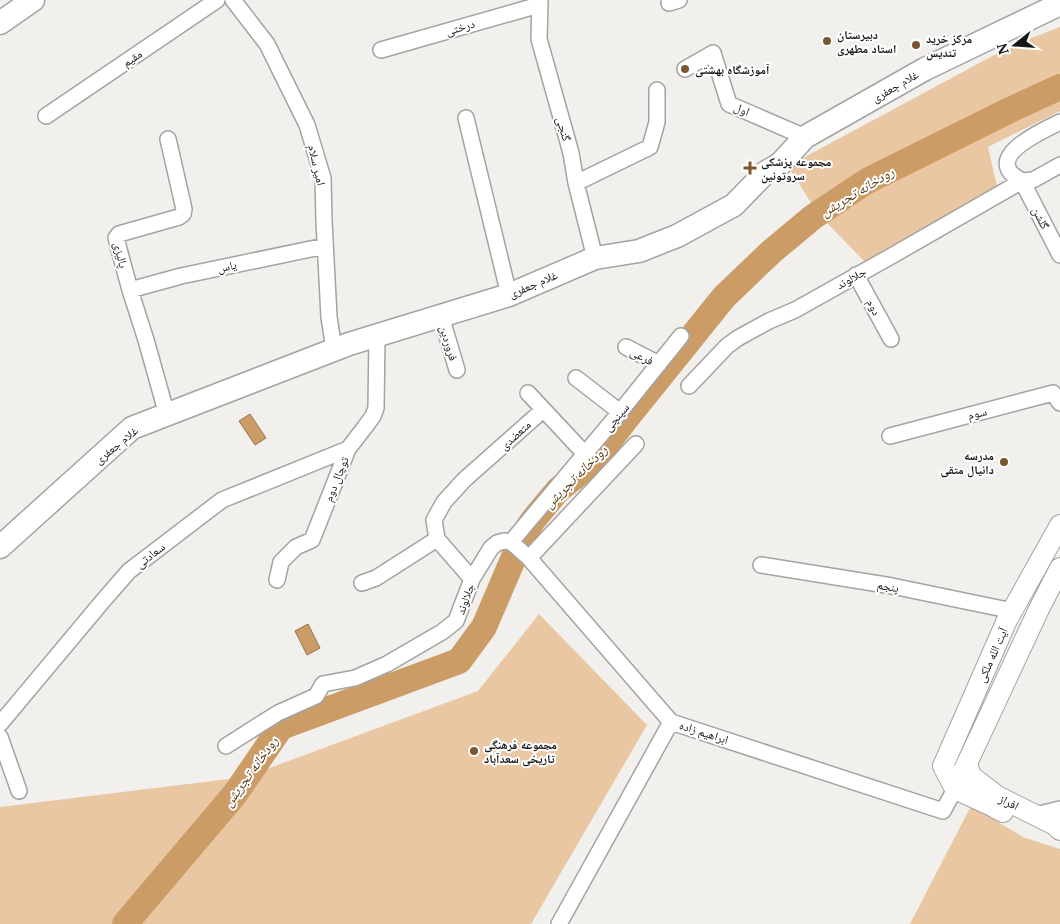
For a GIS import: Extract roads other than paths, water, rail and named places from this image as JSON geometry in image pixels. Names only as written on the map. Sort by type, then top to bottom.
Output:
[{"type":"main road","points":[[0,23],[33,0]]},
{"type":"main road","name":"غلام جعفری","points":[[0,547],[132,428],[334,350],[509,295],[595,258],[639,251],[677,236],[734,205],[766,172],[780,164],[805,137],[925,69],[1060,4]]},
{"type":"street","name":"مقیم","points":[[46,116],[218,0]]},
{"type":"street","name":"امیر سلام","points":[[233,0],[267,44],[307,125],[323,178],[329,318],[334,350]]},
{"type":"street","name":"درختی","points":[[381,50],[540,2]]},
{"type":"street","name":"گنجی","points":[[540,2],[539,39],[571,153],[576,183],[595,258]]},
{"type":"street","name":"اول","points":[[685,69],[713,53],[729,104],[805,137]]},
{"type":"street","points":[[576,183],[650,147],[657,122],[657,90]]},
{"type":"street","points":[[466,118],[509,295]]},
{"type":"street","points":[[1022,181],[1014,176],[1008,168],[1008,159],[1013,151],[1021,143],[1060,122]]},
{"type":"street","name":"پالیزی","points":[[167,415],[116,238],[119,234],[179,217],[183,214],[184,209],[168,139]]},
{"type":"street","name":"جلالوند","points":[[689,386],[738,338],[769,321],[795,310],[1022,181],[1033,180],[1060,166]]},
{"type":"street","name":"گلشن","points":[[1022,181],[1060,255]]},
{"type":"street","name":"یاس","points":[[130,290],[181,276],[325,246]]},
{"type":"street","name":"دوم","points":[[856,275],[890,339]]},
{"type":"street","name":"فروردین","points":[[441,316],[457,370]]},
{"type":"street","name":"توچال دوم","points":[[277,580],[281,562],[296,547],[312,540],[348,449],[373,416],[376,408],[377,335]]},
{"type":"street","name":"سپنچی","points":[[511,542],[681,336]]},
{"type":"street","name":"فرعی","points":[[626,347],[658,364]]},
{"type":"street","points":[[576,378],[620,412]]},
{"type":"street","points":[[528,393],[585,454]]},
{"type":"street","name":"سوم","points":[[890,436],[1053,393],[1060,403]]},
{"type":"street","name":"متعضدی","points":[[437,539],[434,520],[444,502],[464,480],[543,410]]},
{"type":"street","points":[[511,542],[529,558],[636,444]]},
{"type":"street","name":"سعادتی","points":[[0,724],[130,571],[222,500],[348,449]]},
{"type":"street","name":"آیت الله ملکی","points":[[955,789],[943,766],[1007,620],[1060,525]]},
{"type":"street","points":[[362,583],[376,578],[437,539],[472,579]]},
{"type":"street","name":"جلالوند","points":[[226,746],[278,713],[316,696],[323,684],[355,678],[379,668],[442,632],[456,621],[472,579],[491,548],[497,543],[511,542]]},
{"type":"street","name":"ابراهیم زاده","points":[[529,558],[672,722],[942,810]]},
{"type":"street","name":"پنجم","points":[[761,565],[892,586],[1013,610]]},
{"type":"street","name":"آیت الله ملکی","points":[[942,810],[955,789],[1057,579]]},
{"type":"street","points":[[559,924],[672,722]]},
{"type":"street","points":[[0,737],[4,758],[18,791]]},
{"type":"street","name":"افراز","points":[[967,764],[971,776],[997,796],[1055,825],[1060,830]]},
{"type":"street","name":"افراز","points":[[955,789],[1049,836],[1060,838]]},
{"type":"street","points":[[1035,815],[1060,808]]},
{"type":"waterway","name":"رودخانه تجریش","points":[[125,924],[235,794],[281,727],[459,661],[484,627],[523,536],[533,520],[558,490],[593,462],[724,297],[771,252],[813,217],[867,181],[1060,87]]},
{"type":"place","name":"دبیرستان استاد مطهری","points":[[827,41]]},
{"type":"place","name":"مرکز خرید تندیس","points":[[916,45]]},
{"type":"place","name":"آموزشگاه بهشتی","points":[[685,69]]},
{"type":"place","name":"مجموعه پزشکی سروتونین","points":[[750,168]]},
{"type":"place","name":"مدرسه دانیال متقی","points":[[1004,462]]},
{"type":"place","name":"مجموعه فرهنگی تاریخی سعدآباد","points":[[474,751]]}]
